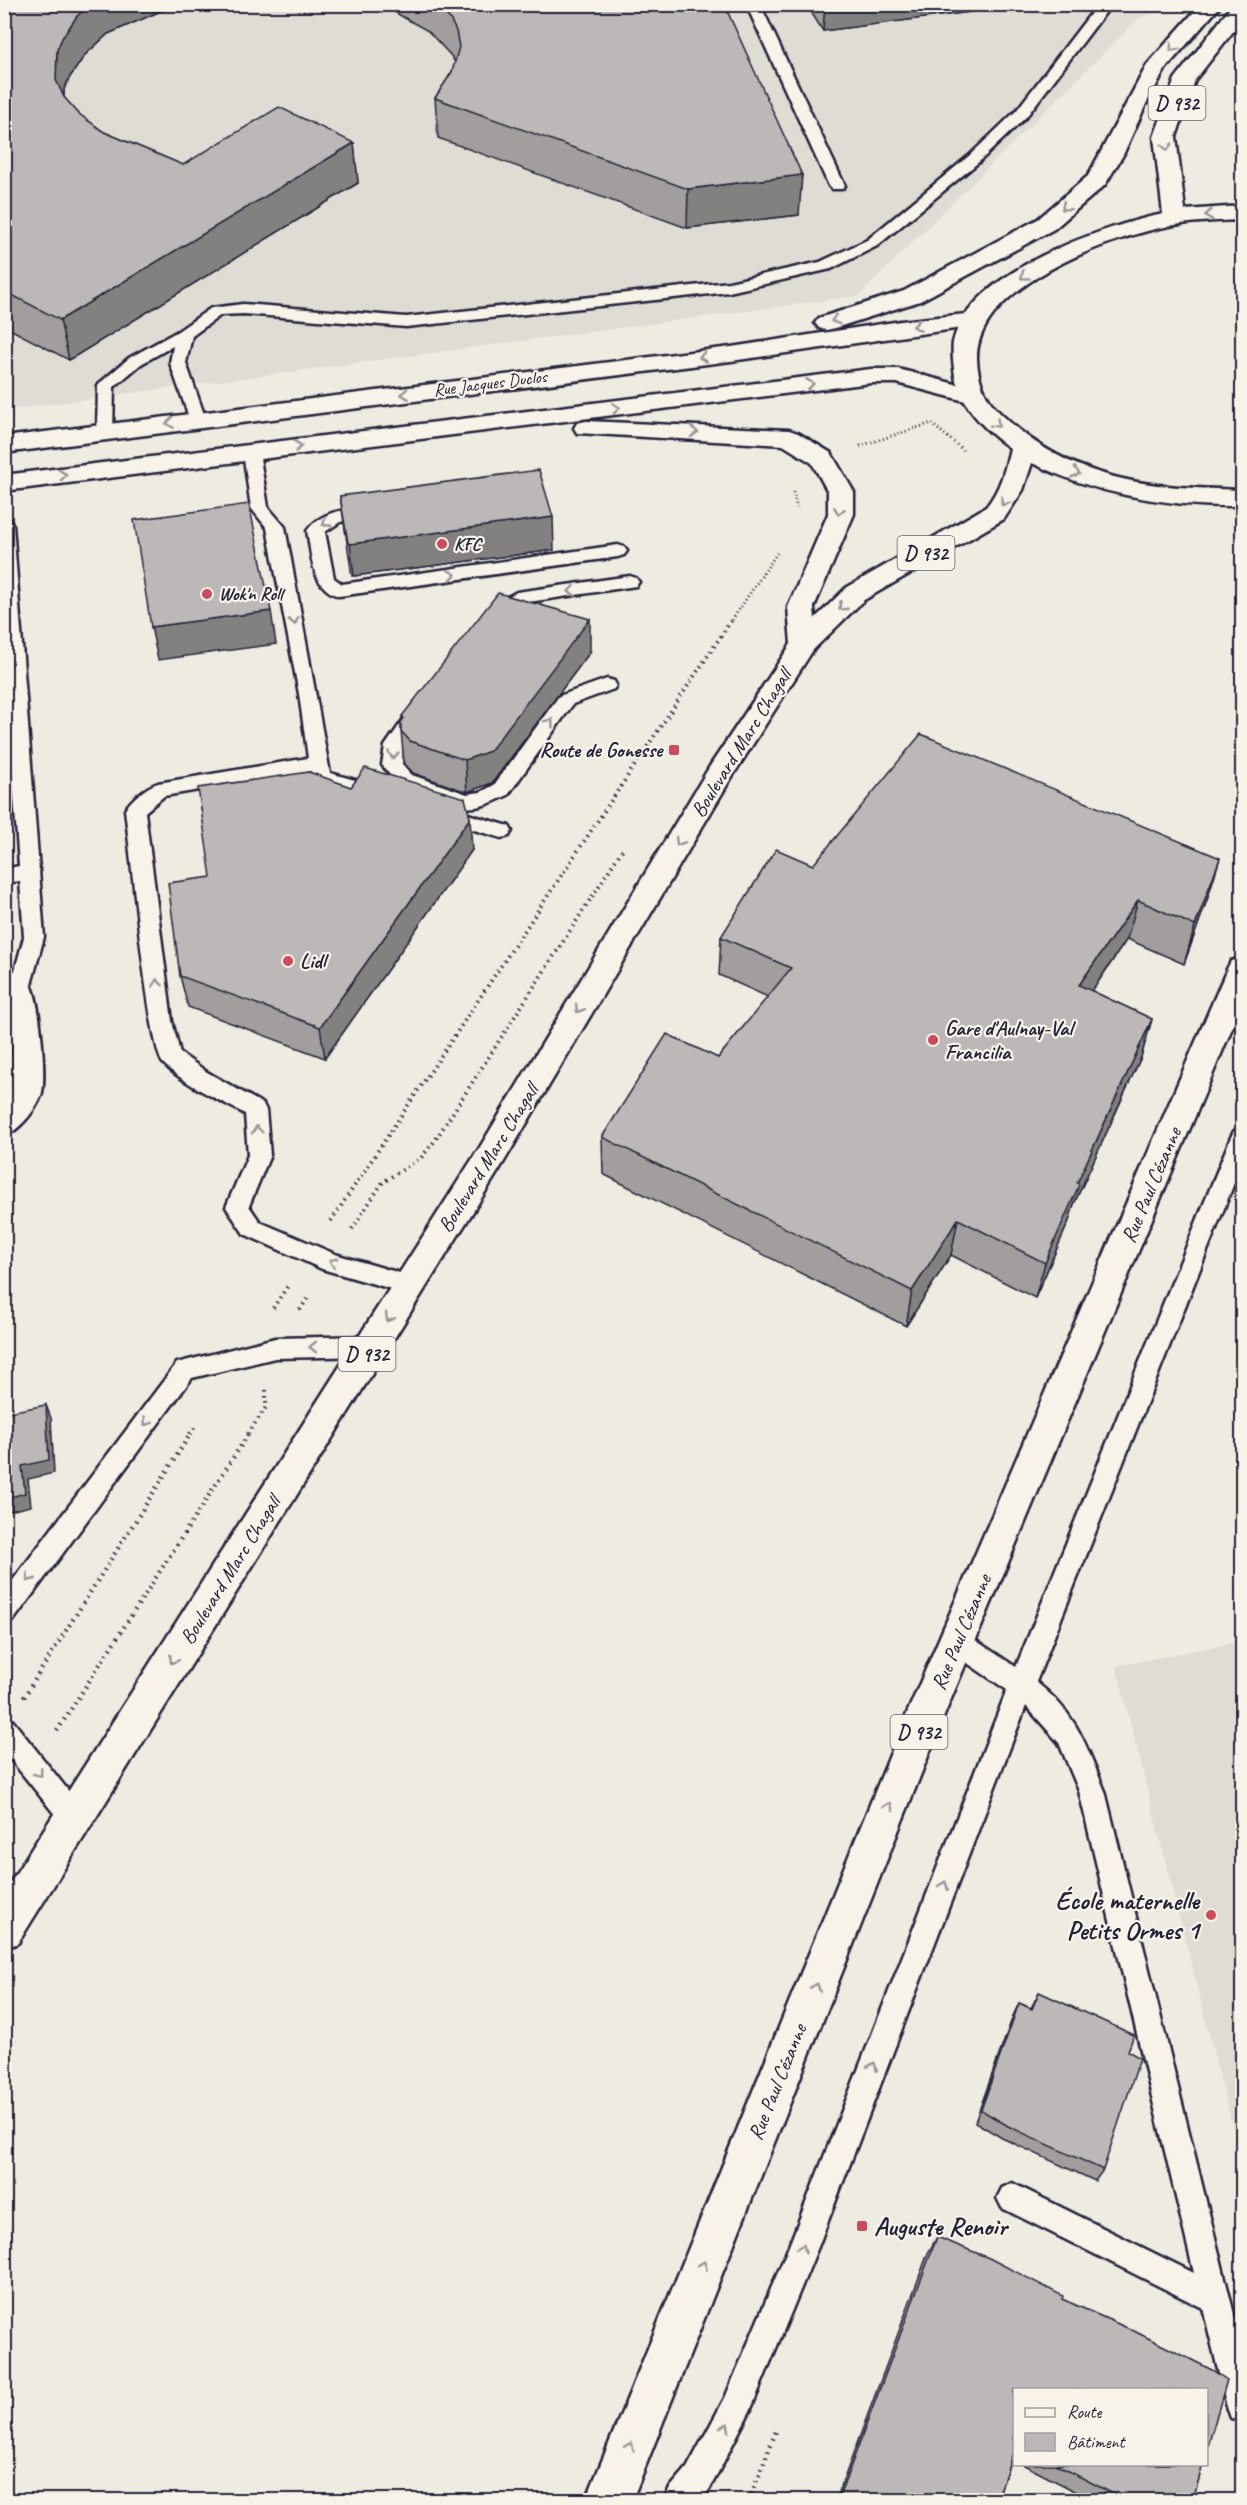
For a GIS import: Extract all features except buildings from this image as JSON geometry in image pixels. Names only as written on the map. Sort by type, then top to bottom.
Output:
[{"type":"main road","points":[[730,354],[912,296],[1046,224],[1097,180],[1135,104],[1158,65],[1212,4]]},
{"type":"main road","name":"D 932","points":[[1175,218],[1165,137],[1185,79],[1242,7]]},
{"type":"main road","points":[[1242,213],[1175,218],[1090,241],[1028,272],[998,296],[975,320],[965,341],[965,376],[973,396],[996,424],[1023,447],[1056,466],[1120,487],[1206,498],[1242,498]]},
{"type":"main road","name":"Rue Jacques Duclos","points":[[4,445],[730,354],[901,328],[975,320]]},
{"type":"main road","name":"Rue Jacques Duclos","points":[[4,483],[871,376],[898,376],[973,396]]},
{"type":"main road","points":[[489,424],[763,435],[789,438],[822,458],[841,492],[841,514],[801,607],[804,644]]},
{"type":"main road","name":"Boulevard Marc Chagall","points":[[4,1929],[497,1146],[720,773],[804,644],[855,594],[995,513],[1009,498],[1014,487],[1023,447]]},
{"type":"main road","name":"Rue Paul Cézanne","points":[[609,2500],[957,1642],[1242,969]]},
{"type":"main road","points":[[4,1124],[27,1094],[27,1044],[12,985]]},
{"type":"lane","points":[[753,4],[837,186]]},
{"type":"lane","points":[[105,432],[106,386],[135,362],[184,334],[217,311],[243,309],[406,322],[729,287],[825,266],[872,243],[975,158],[1022,114],[1105,4]]},
{"type":"lane","points":[[184,334],[178,363],[198,420]]},
{"type":"lane","points":[[251,452],[260,508],[276,527],[322,777],[401,801]]},
{"type":"lane","points":[[394,507],[338,516],[321,525],[316,531],[315,538],[326,580],[331,585],[339,590],[351,590],[618,550]]},
{"type":"lane","points":[[4,525],[34,937],[12,985]]},
{"type":"lane","points":[[483,628],[500,608],[517,598],[630,582]]},
{"type":"lane","points":[[428,701],[394,746],[392,765],[405,780],[466,801],[485,798],[501,790],[566,700],[608,686]]},
{"type":"lane","points":[[318,763],[158,790],[135,810],[162,1021],[170,1057],[199,1078],[255,1110],[259,1155],[237,1207],[252,1228],[330,1262],[408,1285]]},
{"type":"lane","points":[[423,807],[502,831]]},
{"type":"lane","points":[[4,876],[29,872]]},
{"type":"lane","points":[[680,2500],[698,2479],[736,2409],[807,2236],[1021,1686],[1242,1137]]},
{"type":"lane","points":[[4,1613],[185,1370],[275,1348],[372,1346]]},
{"type":"lane","points":[[957,1642],[1021,1686],[1053,1715],[1069,1736],[1092,1791],[1242,2408]]},
{"type":"lane","points":[[4,1730],[73,1817]]},
{"type":"lane","points":[[1011,2198],[1216,2299]]},
{"type":"path","points":[[898,376],[909,402],[963,450],[1014,487]]},
{"type":"path","points":[[800,518],[788,476],[822,458],[932,423]]},
{"type":"path","points":[[241,1356],[780,548]]},
{"type":"path","points":[[24,1698],[196,1426]]},
{"type":"shaded area","points":[[4,5],[1188,5],[1184,8],[1140,17],[858,296],[5,410]]},
{"type":"shaded area","name":"École maternelle Petits Ormes 1","points":[[1242,1641],[1242,2164],[1116,1666]]},
{"type":"place","name":"KFC","points":[[442,544]]},
{"type":"place","name":"Wok'n Roll","points":[[207,594]]},
{"type":"place","name":"Route de Gonesse","points":[[674,750]]},
{"type":"place","name":"Lidl","points":[[288,961]]},
{"type":"place","name":"Gare d'Aulnay-Val Francilia","points":[[933,1040]]},
{"type":"place","name":"École maternelle Petits Ormes 1","points":[[1211,1915]]},
{"type":"place","name":"Auguste Renoir","points":[[862,2226]]}]
